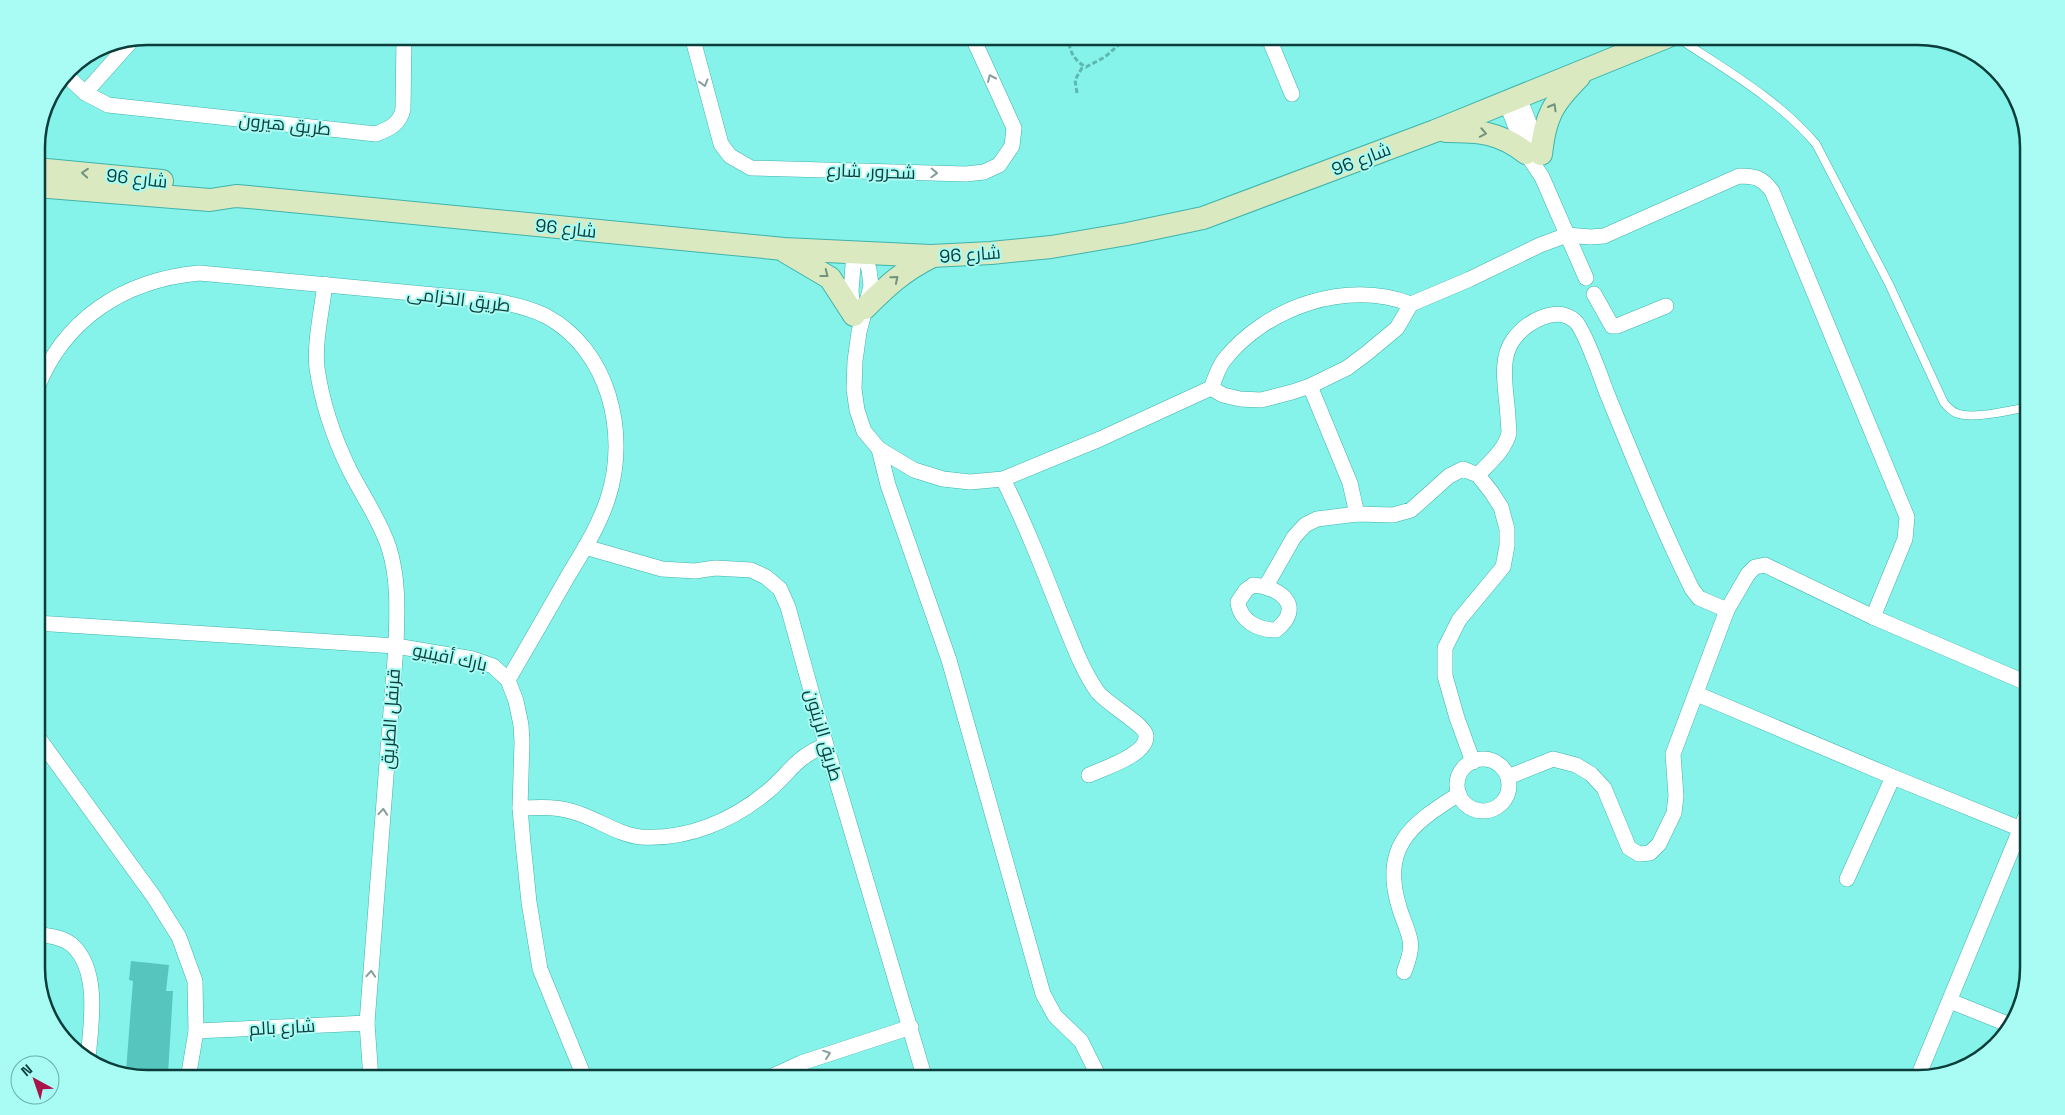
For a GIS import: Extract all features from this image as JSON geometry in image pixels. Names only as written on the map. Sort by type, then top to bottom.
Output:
[{"type":"street","name":"طريق هيرون","points":[[71,80],[84,93],[108,105],[376,134],[388,130],[401,117],[403,109],[404,45]]},
{"type":"street","name":"شحرور، شارع","points":[[694,45],[721,144],[730,156],[751,168],[966,174],[984,172],[999,165],[1012,146],[1014,128],[976,45]]},
{"type":"street","points":[[1272,45],[1292,94]]},
{"type":"street","name":"شارع 96","points":[[45,186],[210,200],[236,196],[784,249],[931,256],[991,254],[1051,247],[1127,234],[1202,218],[1435,131],[1647,45]]},
{"type":"street","points":[[84,93],[126,47]]},
{"type":"street","points":[[1533,153],[1543,134],[1548,116],[1558,98],[1585,71]]},
{"type":"street","points":[[1513,100],[1542,177],[1586,278]]},
{"type":"street","points":[[1435,131],[1480,131],[1500,137],[1533,153]]},
{"type":"street","name":"شارع 96","points":[[45,170],[210,185],[236,196]]},
{"type":"street","points":[[859,253],[869,269],[871,286],[859,318],[854,389],[857,410],[864,431],[879,449],[914,470],[944,479],[970,482],[1003,479],[1100,439],[1211,388],[1223,362],[1248,336],[1289,311],[1311,302],[1346,295],[1379,295],[1411,304],[1470,279],[1540,245],[1567,235],[1590,238],[1604,236],[1740,176],[1752,176],[1764,181],[1772,191],[1907,517],[1905,539],[1873,618]]},
{"type":"street","points":[[45,191],[59,187]]},
{"type":"street","points":[[784,249],[830,278],[859,318]]},
{"type":"street","points":[[859,318],[893,280],[910,267],[931,256]]},
{"type":"street","name":"طريق الخزامى","points":[[45,372],[71,333],[102,305],[138,285],[158,279],[199,272],[488,300],[513,304],[546,316],[575,338],[592,359],[605,384],[615,423],[615,464],[608,498],[602,514],[508,680]]},
{"type":"street","name":"قرنفل الطريق","points":[[325,284],[317,366],[326,411],[338,444],[388,546],[394,568],[397,596],[396,646],[368,1022],[370,1070]]},
{"type":"street","points":[[1594,294],[1612,326],[1617,326],[1666,306]]},
{"type":"street","points":[[1211,388],[1223,395],[1240,399],[1261,400],[1310,386],[1347,368],[1367,353],[1397,328],[1407,315],[1411,304]]},
{"type":"street","points":[[1478,475],[1500,450],[1508,433],[1504,367],[1506,354],[1513,340],[1525,327],[1538,318],[1554,315],[1566,316],[1575,321],[1592,356],[1650,498],[1692,589],[1699,598],[1727,610]]},
{"type":"street","points":[[1310,386],[1350,483],[1357,514]]},
{"type":"street","points":[[879,449],[888,485],[949,660],[1043,994],[1055,1016],[1081,1041],[1096,1070]]},
{"type":"street","points":[[1266,586],[1294,536],[1305,525],[1317,519],[1357,514],[1393,515],[1411,510],[1449,476],[1463,469],[1478,475],[1501,507],[1507,529],[1503,567],[1459,620],[1445,648],[1445,676],[1457,718],[1473,762]]},
{"type":"street","points":[[1003,479],[1019,512],[1082,664],[1097,692],[1113,707],[1143,728],[1146,734],[1145,743],[1135,754],[1089,775]]},
{"type":"street","name":"طريق الزيتون","points":[[585,546],[662,569],[695,572],[715,568],[751,570],[766,577],[780,589],[788,607],[826,745],[922,1070]]},
{"type":"street","points":[[1508,777],[1553,759],[1576,765],[1591,774],[1604,788],[1629,848],[1639,854],[1650,852],[1659,844],[1674,813],[1676,796],[1673,754],[1727,610],[1748,574],[1755,567],[1765,565],[1873,618],[2020,680]]},
{"type":"street","name":"بارك أفينيو","points":[[45,624],[396,646],[473,659],[493,666],[508,680],[516,702],[521,725],[520,808],[529,902],[540,969],[581,1070]]},
{"type":"street","points":[[1697,694],[1893,778],[2020,837]]},
{"type":"street","points":[[520,808],[548,806],[564,809],[639,837],[687,833],[720,822],[742,810],[768,791],[797,761],[809,752],[826,745]]},
{"type":"street","points":[[45,748],[154,897],[179,937],[195,980],[196,1031],[190,1070]]},
{"type":"street","points":[[1480,760],[1494,762],[1504,770],[1508,777],[1508,792],[1499,806],[1492,810],[1476,810],[1468,807],[1459,794],[1459,775],[1467,765],[1473,762],[1480,760]]},
{"type":"street","points":[[1847,878],[1893,778]]},
{"type":"street","points":[[1404,972],[1412,952],[1410,937],[1394,885],[1393,869],[1397,849],[1408,832],[1438,807],[1459,794]]},
{"type":"street","points":[[1921,1070],[2020,842]]},
{"type":"street","points":[[45,936],[59,938],[73,946],[89,975],[92,1011],[89,1051]]},
{"type":"street","points":[[1950,1000],[2004,1022]]},
{"type":"street","name":"شارع بالم","points":[[196,1031],[368,1022]]},
{"type":"street","points":[[786,1070],[801,1063],[910,1027]]},
{"type":"lane","points":[[1688,45],[1762,94],[1800,126],[1816,144],[1890,284],[1944,403],[1949,409],[1963,415],[1971,415],[2020,408]]},
{"type":"path","points":[[1069,45],[1070,51],[1083,66],[1090,66],[1097,62],[1118,45]]},
{"type":"path","points":[[1076,93],[1075,80],[1083,66]]},
{"type":"building","points":[[131,961],[169,965],[166,991],[173,991],[168,1070],[141,1070],[126,1068],[133,981],[129,980]]}]
